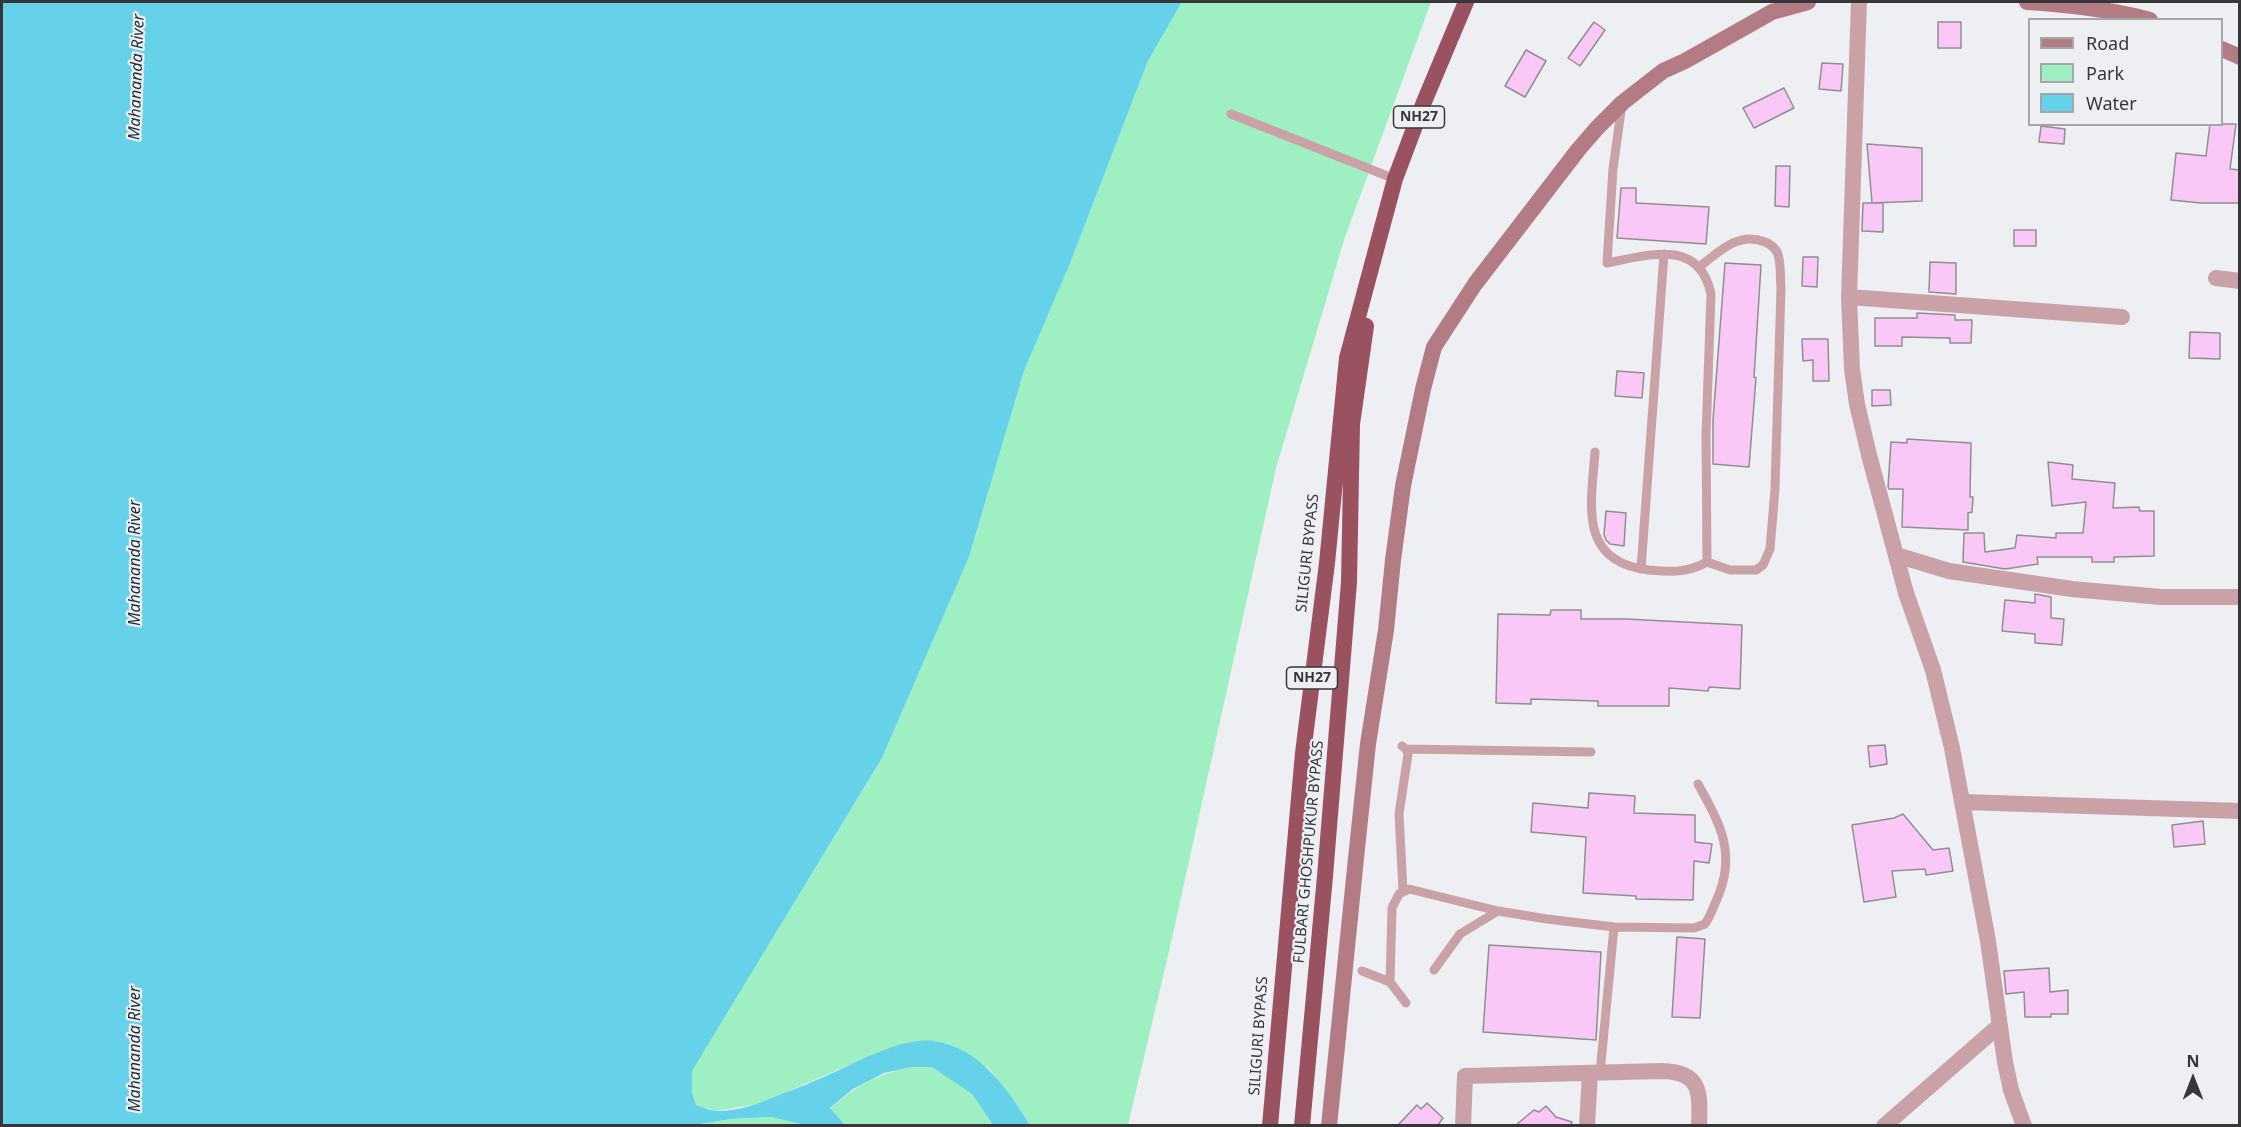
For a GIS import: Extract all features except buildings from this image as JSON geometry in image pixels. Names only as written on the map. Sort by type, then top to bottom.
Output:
[{"type":"highway","name":"SILIGURI BYPASS","points":[[1270,1125],[1303,753],[1327,563],[1347,358],[1382,236],[1395,179],[1466,2]]},
{"type":"highway","name":"FULBARI GHOSHPUKUR BYPASS","points":[[1302,1125],[1349,582],[1352,424],[1382,236]]},
{"type":"main road","points":[[1329,1125],[1368,744],[1386,630],[1403,486],[1434,347],[1475,284],[1578,150],[1622,103],[1663,72],[1772,12],[1808,2]]},
{"type":"main road","points":[[2027,2],[2073,5],[2143,18]]},
{"type":"main road","points":[[2223,49],[2240,57]]},
{"type":"street","points":[[1859,2],[1849,297],[1852,369],[1857,404],[1906,593],[1933,670],[1963,802],[1988,941],[2011,1090],[2024,1125]]},
{"type":"street","points":[[2216,278],[2240,281]]},
{"type":"street","points":[[1849,297],[2122,317]]},
{"type":"street","points":[[1896,555],[1949,571],[2072,589],[2161,597],[2240,597]]},
{"type":"street","points":[[1963,802],[2240,811]]},
{"type":"street","points":[[1884,1125],[2000,1025]]},
{"type":"street","points":[[1463,1125],[1465,1076],[1674,1071],[1688,1076],[1696,1085],[1700,1098],[1699,1125]]},
{"type":"street","points":[[1587,1125],[1595,1073]]},
{"type":"lane","points":[[1622,103],[1613,169],[1607,262],[1664,254],[1680,255],[1690,259],[1699,267],[1708,281],[1712,303],[1706,435],[1707,562]]},
{"type":"lane","points":[[1231,114],[1395,179]]},
{"type":"lane","points":[[1595,452],[1592,526],[1596,541],[1616,560],[1627,566],[1641,569],[1683,572],[1695,569],[1707,562],[1730,570],[1756,570],[1763,565],[1770,549],[1776,489],[1781,288],[1779,259],[1776,249],[1752,238],[1732,243],[1699,267]]},
{"type":"lane","points":[[1641,569],[1664,254]]},
{"type":"lane","points":[[1403,891],[1399,814],[1407,759],[1404,747],[1591,752]]},
{"type":"lane","points":[[1390,982],[1392,908],[1395,900],[1403,891],[1416,890],[1498,911],[1614,927],[1700,927],[1708,919],[1723,882],[1726,854],[1719,822],[1698,784]]},
{"type":"lane","points":[[1434,970],[1460,934],[1498,911]]},
{"type":"lane","points":[[1595,1073],[1614,927]]},
{"type":"lane","points":[[1362,971],[1390,982],[1406,1003]]},
{"type":"green space","points":[[1182,2],[1431,2],[1344,240],[1276,468],[1170,947],[1128,1125],[1030,1125],[988,1067],[863,1059],[758,1104],[716,1111],[696,1105],[692,1093],[692,1071],[882,758],[969,557],[1024,371],[1071,261],[1148,61]]},
{"type":"green space","points":[[912,1067],[933,1067],[972,1094],[993,1125],[845,1125],[830,1109],[868,1082],[888,1073]]},
{"type":"green space","points":[[771,1117],[805,1125],[688,1126],[731,1119]]},
{"type":"water","name":"Mahananda River","points":[[2,2],[1182,2],[1148,61],[1071,261],[1024,371],[969,557],[882,758],[692,1071],[692,1093],[696,1105],[727,1111],[768,1100],[893,1047],[907,1043],[934,1041],[950,1045],[979,1061],[1002,1084],[1030,1125],[993,1125],[972,1094],[932,1067],[912,1067],[884,1073],[853,1089],[830,1108],[845,1125],[805,1125],[771,1117],[731,1119],[688,1126],[2,1125]]}]
